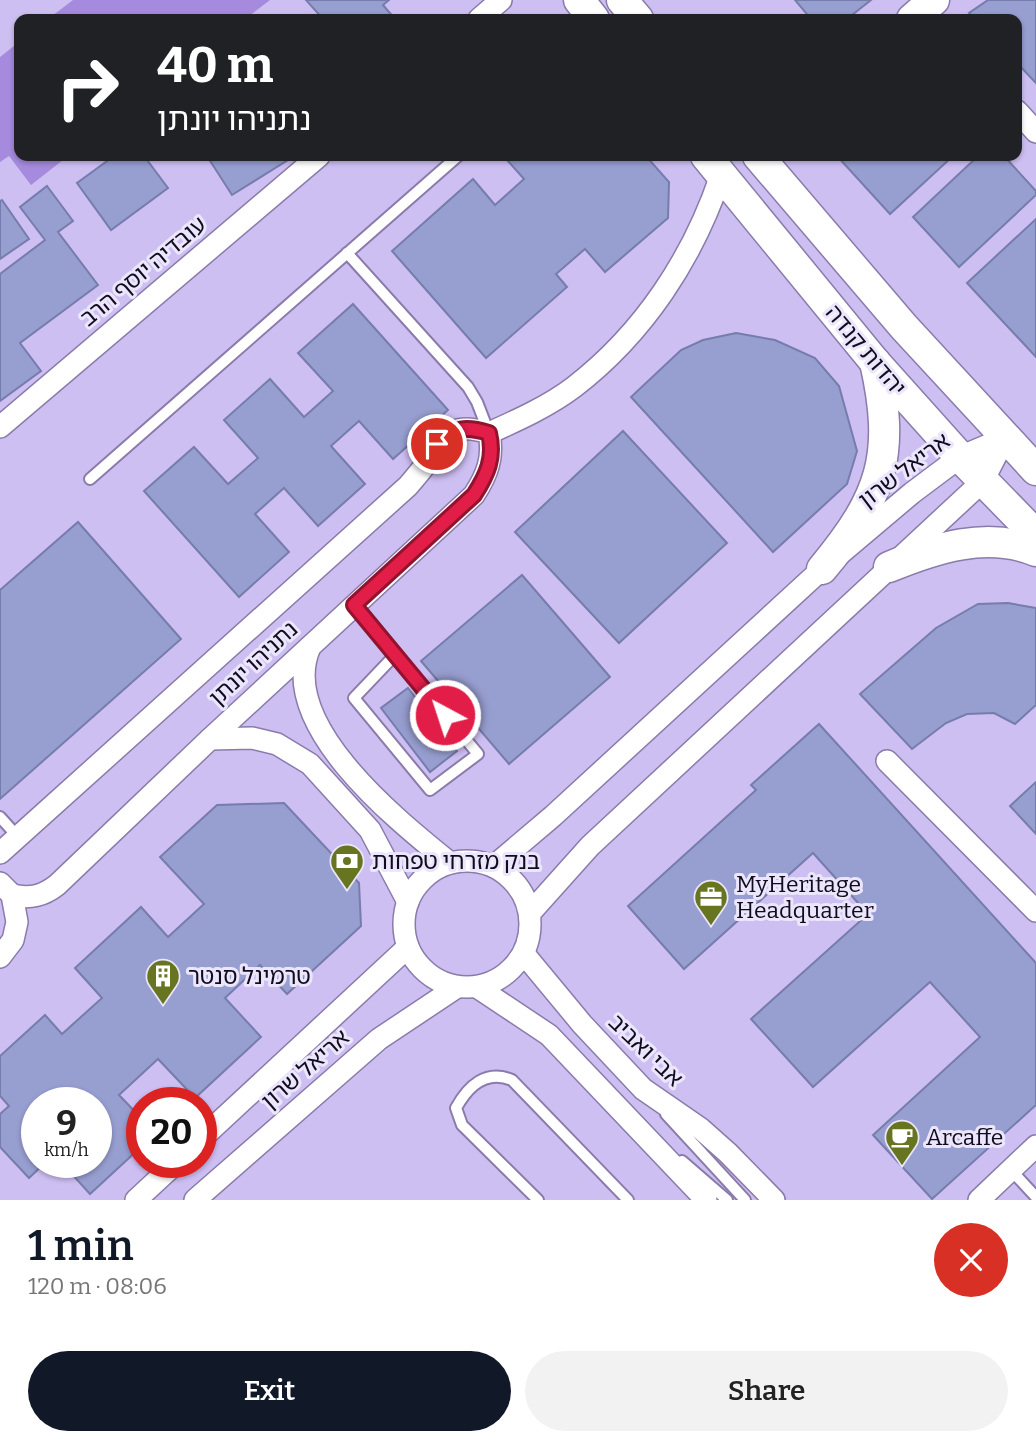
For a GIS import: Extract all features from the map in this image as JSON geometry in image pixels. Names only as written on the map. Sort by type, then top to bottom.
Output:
[{"type":"main road","points":[[579,0],[590,14]]},
{"type":"main road","points":[[622,0],[634,14]]},
{"type":"main road","name":"יהדות קנדה","points":[[741,161],[874,361],[960,457],[1036,535]]},
{"type":"main road","name":"יהדות קנדה","points":[[742,161],[904,327],[1036,470]]},
{"type":"main road","points":[[822,569],[866,510],[883,464],[883,405],[874,361]]},
{"type":"main road","points":[[889,568],[919,555],[966,543],[1005,543],[1036,551]]},
{"type":"street","points":[[485,14],[501,0]]},
{"type":"street","points":[[1022,117],[1036,132]]},
{"type":"street","name":"עובדיה יוסף הרב","points":[[0,426],[313,161]]},
{"type":"street","name":"נתניהו יונתן","points":[[0,853],[408,486],[437,444],[448,434],[473,428],[489,433],[524,417],[573,387],[625,340],[662,296],[739,161]]},
{"type":"street","name":"נתניהו יונתן","points":[[6,889],[33,897],[47,893],[57,885],[210,739],[474,495],[486,477],[491,460],[489,433]]},
{"type":"street","points":[[530,913],[590,846],[983,481],[1006,438]]},
{"type":"street","name":"אריאל שרון","points":[[494,866],[553,816],[822,569],[912,493],[960,457],[1006,438]]},
{"type":"street","points":[[310,647],[303,674],[307,699],[321,733],[334,752],[397,820],[450,863]]},
{"type":"street","points":[[210,739],[252,738],[276,744],[310,764],[370,830],[408,902]]},
{"type":"street","points":[[887,761],[1036,911]]},
{"type":"street","points":[[467,987],[496,980],[512,969],[524,954],[530,934],[530,913],[524,894],[512,878],[494,866],[480,861],[450,863],[432,871],[418,885],[408,902],[404,928],[408,947],[420,966],[437,979],[467,987],[549,1035],[706,1200]]},
{"type":"street","name":"נתניהו יונתן","points":[[0,957],[16,932],[17,912],[6,889]]},
{"type":"street","name":"אריאל שרון","points":[[217,1124],[408,947]]},
{"type":"street","name":"אבי ואביב","points":[[524,954],[582,1024],[643,1089],[701,1129],[774,1200]]},
{"type":"street","name":"אריאל שרון","points":[[195,1200],[379,1040],[467,987]]},
{"type":"street","points":[[979,1200],[1036,1146]]},
{"type":"street","points":[[136,1200],[160,1178]]},
{"type":"lane","points":[[90,479],[452,161]]},
{"type":"lane","points":[[347,253],[468,387],[489,433]]},
{"type":"lane","points":[[354,605],[478,754],[430,790],[354,698],[395,655]]},
{"type":"lane","points":[[0,817],[18,836]]},
{"type":"lane","points":[[538,1200],[462,1125],[456,1108],[462,1096],[483,1078],[500,1075],[512,1080],[621,1197]]},
{"type":"lane","points":[[643,1089],[745,1200]]},
{"type":"lane","points":[[613,1103],[727,1200]]},
{"type":"lane","points":[[1011,1170],[1036,1198]]},
{"type":"shaded area","points":[[73,0],[270,0],[252,14],[55,14]]},
{"type":"shaded area","points":[[14,46],[14,161],[62,161],[31,185],[9,156],[0,162],[0,57]]},
{"type":"building","points":[[306,0],[389,0],[383,5],[391,14],[319,14]]},
{"type":"building","points":[[795,0],[871,0],[853,14],[807,14]]},
{"type":"building","points":[[988,0],[1036,0],[1036,83],[1022,68],[1022,14],[969,13]]},
{"type":"building","points":[[107,161],[148,161],[168,188],[111,230],[77,183]]},
{"type":"building","points":[[210,161],[286,161],[232,195]]},
{"type":"building","points":[[508,161],[650,161],[669,182],[668,218],[605,272],[585,249],[556,274],[567,287],[486,358],[392,251],[473,179],[495,205],[524,179]]},
{"type":"building","points":[[842,161],[948,161],[890,214]]},
{"type":"building","points":[[973,161],[1009,161],[1036,191],[1036,195],[959,267],[913,217]]},
{"type":"building","points":[[47,186],[73,221],[58,232],[98,285],[20,343],[41,371],[0,401],[0,274],[45,240],[20,207]]},
{"type":"building","points":[[2,200],[29,239],[0,259],[0,201]]},
{"type":"building","points":[[1036,219],[1036,357],[967,283]]},
{"type":"building","points":[[353,304],[448,410],[393,459],[359,421],[331,446],[365,484],[318,526],[284,488],[255,514],[289,552],[239,597],[144,491],[194,447],[228,484],[258,458],[224,420],[270,379],[304,417],[333,391],[298,353]]},
{"type":"building","points":[[736,333],[775,340],[815,358],[839,386],[857,451],[847,484],[773,552],[631,397],[681,350],[703,340]]},
{"type":"building","points":[[623,431],[727,543],[619,643],[515,532]]},
{"type":"building","points":[[78,522],[181,639],[0,799],[0,590]]},
{"type":"building","points":[[522,575],[610,677],[509,764],[421,661]]},
{"type":"building","points":[[1008,603],[1036,608],[1036,705],[1015,724],[994,713],[967,714],[946,723],[912,749],[860,694],[936,628],[978,604]]},
{"type":"building","points":[[408,688],[457,751],[430,772],[381,708]]},
{"type":"building","points":[[819,724],[1036,963],[1036,1105],[932,1199],[873,1135],[980,1037],[930,982],[813,1087],[751,1019],[868,914],[813,853],[684,969],[628,906],[756,790],[751,785]]},
{"type":"building","points":[[1036,782],[1036,834],[1010,806]]},
{"type":"building","name":"טרמינל סנטר","points":[[284,803],[359,883],[361,926],[287,994],[260,965],[225,998],[261,1037],[207,1087],[185,1087],[158,1059],[126,1087],[119,1095],[126,1102],[126,1161],[112,1174],[112,1087],[21,1087],[21,1169],[0,1147],[0,1114],[9,1106],[0,1096],[0,1056],[45,1015],[62,1034],[102,998],[75,968],[141,907],[168,937],[204,904],[160,857],[217,805]]},
{"type":"building","name":"טרמינל סנטר","points":[[76,1178],[107,1178],[90,1194]]},
{"type":"place","name":"בנק מזרחי טפחות","points":[[347,891]]},
{"type":"place","name":"MyHeritage Headquarter","points":[[711,927]]},
{"type":"place","name":"טרמינל סנטר","points":[[163,1006]]},
{"type":"place","name":"Arcaffe","points":[[902,1167]]},
{"type":"route","points":[[437,444],[448,434],[460,429],[473,428],[489,433],[492,444],[491,460],[486,477],[474,495],[354,605],[445,715]]}]
